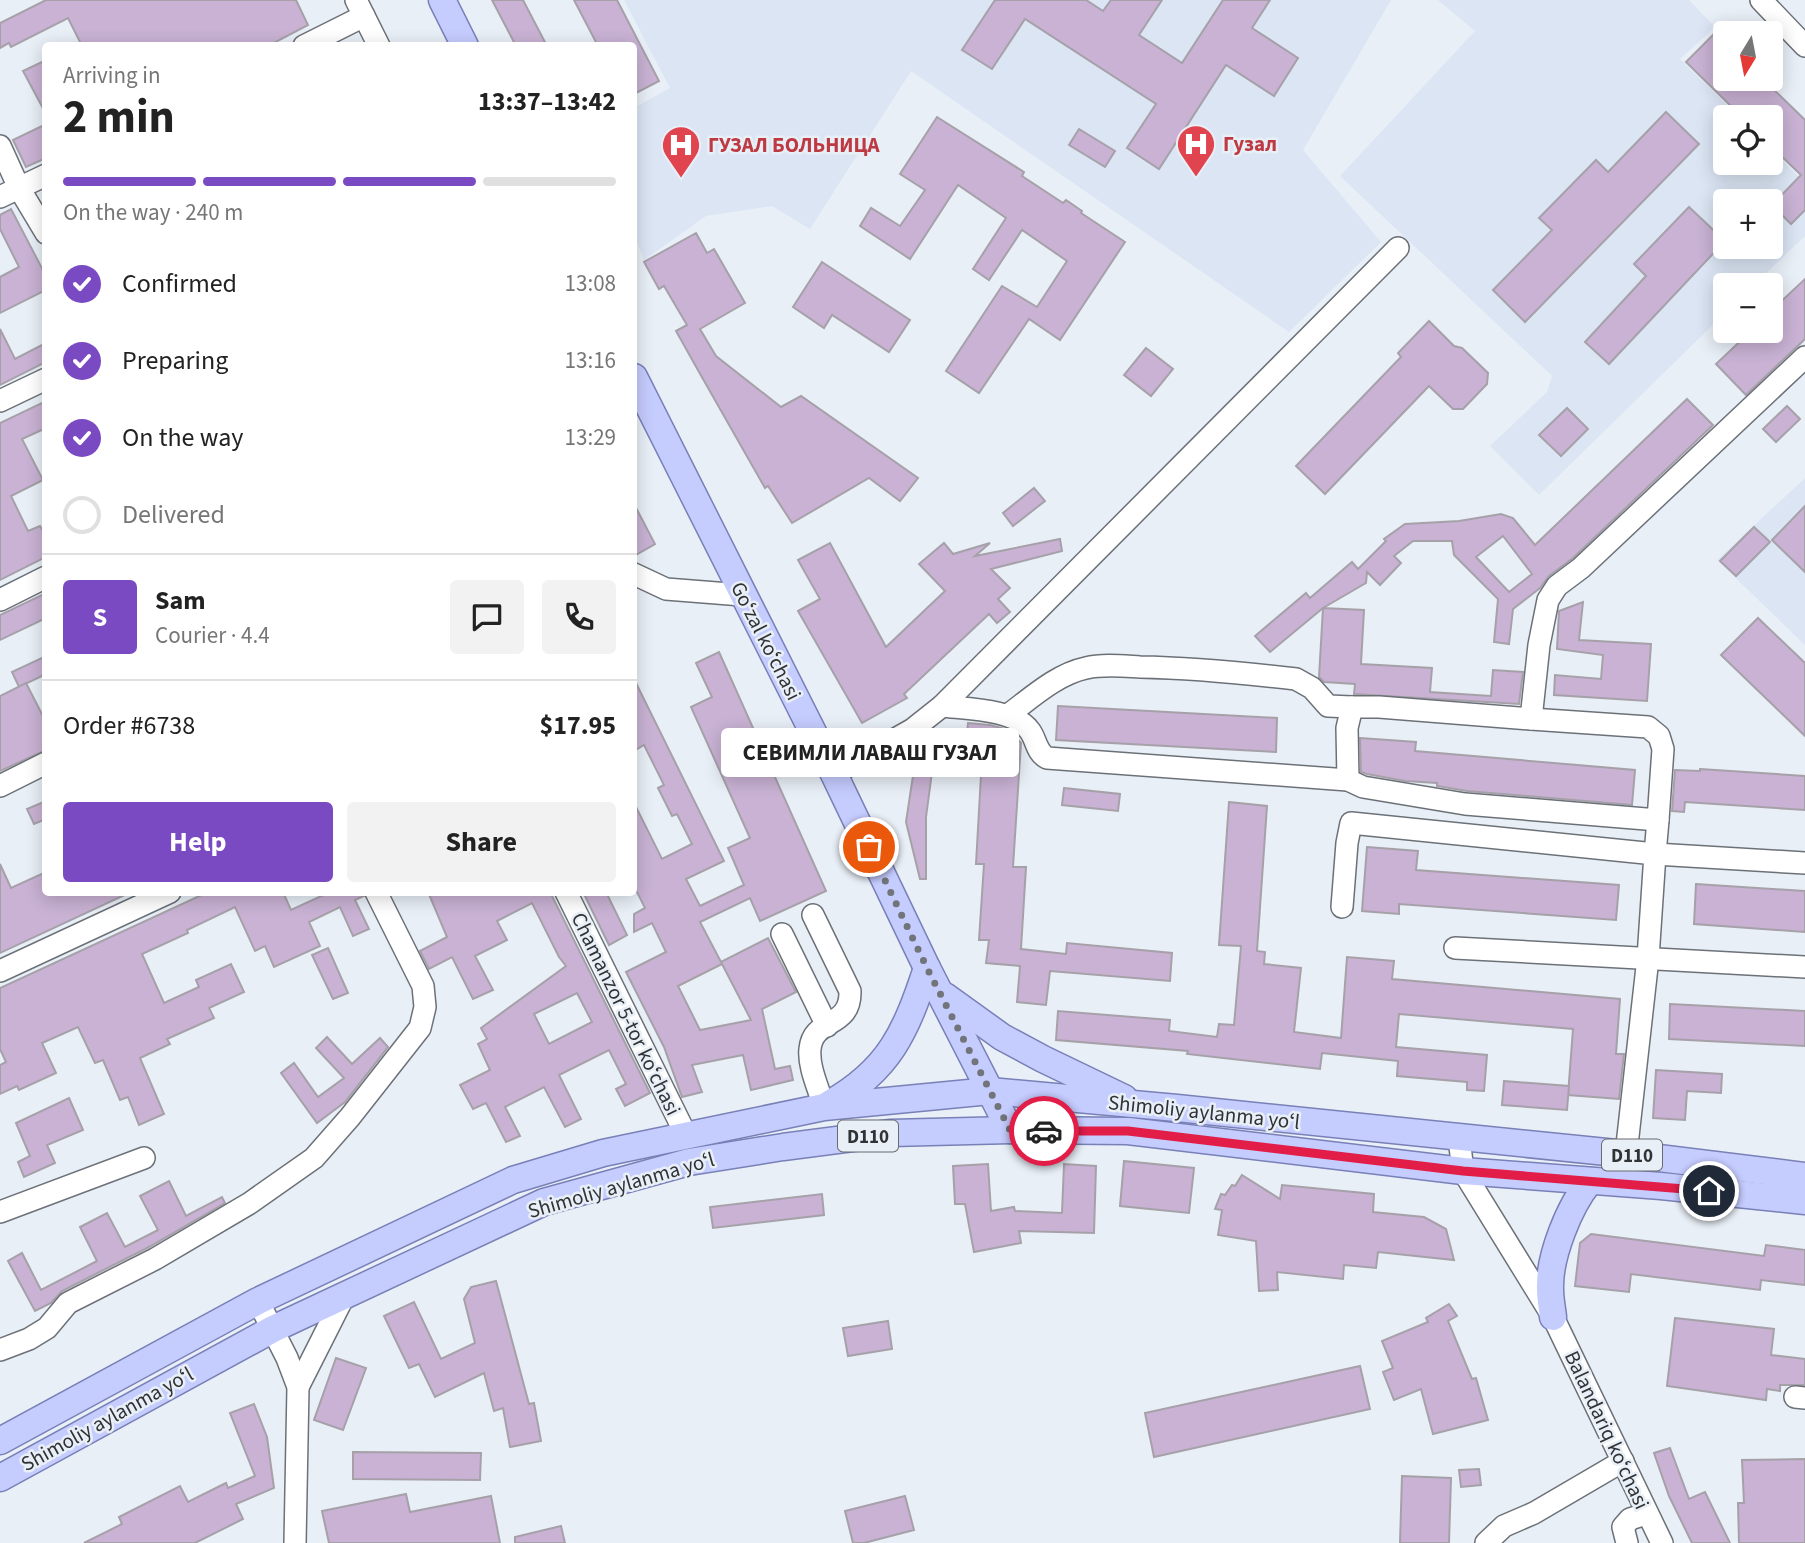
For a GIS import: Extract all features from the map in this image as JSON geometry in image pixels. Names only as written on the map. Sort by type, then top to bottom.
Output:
[{"type":"main road","points":[[442,0],[463,42]]},
{"type":"main road","name":"Goʻzal koʻchasi","points":[[637,383],[1010,1130]]},
{"type":"main road","points":[[824,1107],[852,1092],[888,1055],[912,1013],[927,968]]},
{"type":"main road","points":[[940,993],[1002,1037],[1134,1104]]},
{"type":"main road","name":"Shimoliy aylanma yoʻl","points":[[0,1441],[258,1301],[513,1180],[603,1153],[824,1107],[990,1091],[1626,1154],[1805,1176]]},
{"type":"main road","name":"Shimoliy aylanma yoʻl","points":[[0,1478],[273,1329],[544,1202],[688,1162],[783,1147],[891,1133],[1128,1131],[1463,1171],[1805,1201]]},
{"type":"main road","points":[[1553,1317],[1549,1287],[1558,1248],[1573,1207],[1590,1181]]},
{"type":"street","points":[[1761,0],[1805,46]]},
{"type":"street","points":[[310,42],[360,8],[377,42]]},
{"type":"street","points":[[0,146],[10,192],[42,228]]},
{"type":"street","points":[[10,192],[42,177]]},
{"type":"street","points":[[834,774],[913,729],[942,706],[1398,248]]},
{"type":"street","points":[[1531,719],[1544,615],[1557,586],[1591,559],[1805,358]]},
{"type":"street","points":[[0,401],[42,381]]},
{"type":"street","points":[[637,575],[666,589],[742,596]]},
{"type":"street","points":[[0,600],[42,579]]},
{"type":"street","points":[[1008,715],[1041,691],[1084,668],[1167,667],[1296,679],[1312,688],[1328,706],[1379,707],[1648,727],[1659,736],[1663,749],[1648,958],[1626,1154]]},
{"type":"street","points":[[942,706],[1008,715],[1031,732],[1040,755],[1047,758],[1355,784],[1465,804],[1658,820]]},
{"type":"street","points":[[1342,907],[1355,784],[1347,728],[1352,707]]},
{"type":"street","points":[[0,786],[42,765]]},
{"type":"street","points":[[1351,823],[1655,854],[1805,863]]},
{"type":"street","points":[[0,971],[161,896]]},
{"type":"street","points":[[0,1350],[29,1339],[47,1328],[68,1303],[155,1259],[250,1203],[314,1158],[357,1107],[420,1028],[425,1007],[422,986],[378,896]]},
{"type":"street","name":"Chamanzor 5-tor koʻchasi","points":[[568,896],[686,1135]]},
{"type":"street","points":[[813,915],[850,991],[850,1003],[845,1014],[818,1030],[810,1048],[824,1107]]},
{"type":"street","points":[[782,934],[827,1026]]},
{"type":"street","points":[[1455,948],[1805,967]]},
{"type":"street","points":[[1459,1138],[1463,1171]]},
{"type":"street","points":[[0,1212],[144,1158]]},
{"type":"street","name":"Balandariq koʻchasi","points":[[1463,1171],[1553,1317],[1662,1543]]},
{"type":"street","points":[[298,1387],[345,1294]]},
{"type":"street","points":[[258,1301],[298,1387],[295,1543]]},
{"type":"street","points":[[1486,1543],[1504,1526],[1534,1513],[1623,1461]]},
{"type":"street","points":[[1627,1543],[1623,1527],[1630,1519],[1646,1514]]},
{"type":"shaded area","name":"Гузал","points":[[624,0],[1391,0],[1303,150],[1381,242],[1289,332],[911,71],[810,229],[772,206],[706,216],[644,260],[637,242],[637,106],[670,88]]},
{"type":"shaded area","points":[[1438,0],[1689,0],[1713,25],[1713,29],[1680,59],[1727,105],[1713,105],[1713,175],[1783,175],[1783,161],[1805,183],[1805,236],[1783,257],[1783,189],[1713,189],[1713,259],[1781,259],[1766,273],[1713,273],[1713,325],[1539,495],[1490,446],[1547,392],[1552,376],[1340,176],[1475,31]]},
{"type":"shaded area","points":[[1805,478],[1805,645],[1717,560]]},
{"type":"building","points":[[46,0],[296,0],[308,25],[276,42],[80,42],[68,18],[11,47],[9,43],[0,48],[0,23]]},
{"type":"building","points":[[492,0],[523,0],[545,42],[514,42]]},
{"type":"building","points":[[574,0],[617,0],[659,81],[637,92],[637,42],[596,42]]},
{"type":"building","points":[[995,0],[1086,0],[1103,11],[1111,0],[1162,0],[1139,35],[1182,63],[1223,0],[1270,0],[1252,28],[1298,58],[1274,96],[1226,65],[1159,169],[1127,148],[1156,104],[1025,19],[992,69],[962,50]]},
{"type":"building","points":[[1713,35],[1713,89],[1686,62]]},
{"type":"building","points":[[42,62],[42,107],[23,71]]},
{"type":"building","points":[[1716,91],[1775,91],[1805,120],[1805,210],[1791,224],[1783,216],[1783,194],[1801,175],[1783,158],[1783,105],[1730,105]]},
{"type":"building","points":[[1666,112],[1699,144],[1525,322],[1493,290],[1552,230],[1539,218],[1596,160],[1608,172]]},
{"type":"building","points":[[937,117],[1024,172],[1022,176],[1063,203],[1066,200],[1125,242],[1060,340],[1029,319],[979,393],[946,371],[1002,286],[1037,307],[1067,261],[1022,230],[989,280],[973,269],[1006,218],[958,185],[910,259],[860,226],[871,208],[900,226],[925,190],[900,174]]},
{"type":"building","points":[[42,126],[42,160],[26,167],[13,140]]},
{"type":"building","points":[[1079,129],[1115,151],[1105,167],[1069,145]]},
{"type":"building","points":[[1689,207],[1713,230],[1713,254],[1609,364],[1585,342],[1646,276],[1634,264]]},
{"type":"building","points":[[11,209],[42,268],[42,292],[0,313],[0,277],[19,267],[0,229],[0,215]]},
{"type":"building","points":[[696,233],[707,253],[714,249],[745,303],[700,329],[716,356],[781,407],[801,396],[918,478],[900,501],[869,478],[792,523],[768,486],[765,488],[676,331],[687,325],[664,286],[659,289],[644,262]]},
{"type":"building","points":[[822,262],[910,320],[889,352],[832,315],[824,328],[793,307]]},
{"type":"building","points":[[1805,279],[1805,339],[1746,395],[1716,364],[1738,343],[1783,343],[1783,300]]},
{"type":"building","points":[[1429,321],[1454,346],[1462,348],[1488,373],[1487,384],[1463,409],[1453,409],[1429,386],[1325,494],[1296,466],[1401,357],[1398,353]]},
{"type":"building","points":[[0,329],[15,359],[42,345],[42,364],[0,385]]},
{"type":"building","points":[[1146,348],[1173,369],[1151,396],[1124,375]]},
{"type":"building","points":[[1687,399],[1713,425],[1573,558],[1513,609],[1509,644],[1494,642],[1498,599],[1454,555],[1452,541],[1413,541],[1394,556],[1401,563],[1380,585],[1367,572],[1366,583],[1323,608],[1270,652],[1255,636],[1306,593],[1310,598],[1352,562],[1358,569],[1386,541],[1384,539],[1405,524],[1459,521],[1501,514],[1513,518],[1535,545]],"holes":[[[1503,536],[1532,574],[1509,592],[1476,557]]]},
{"type":"building","points":[[42,403],[42,430],[22,439],[42,480],[11,496],[28,531],[40,526],[42,529],[42,559],[0,580],[0,423]]},
{"type":"building","points":[[1787,406],[1800,419],[1776,442],[1763,429]]},
{"type":"building","points":[[1567,408],[1588,429],[1561,456],[1539,435]]},
{"type":"building","points":[[1034,488],[1045,501],[1013,526],[1003,513]]},
{"type":"building","points":[[1805,506],[1805,572],[1772,540]]},
{"type":"building","points":[[637,510],[655,544],[637,554]]},
{"type":"building","points":[[1754,527],[1770,542],[1736,576],[1720,561]]},
{"type":"building","points":[[1060,539],[1062,551],[991,569],[1010,588],[998,599],[1010,612],[997,623],[989,614],[904,694],[907,698],[862,723],[798,611],[820,599],[798,560],[830,543],[886,647],[945,591],[919,564],[944,543],[953,554],[990,543],[975,556]]},
{"type":"building","points":[[42,595],[42,620],[0,640],[0,615]]},
{"type":"building","points":[[1583,602],[1579,640],[1651,644],[1647,701],[1554,695],[1555,675],[1601,679],[1603,655],[1557,649],[1559,611]]},
{"type":"building","points":[[1323,608],[1364,610],[1361,664],[1432,668],[1430,692],[1491,696],[1493,670],[1523,672],[1519,704],[1354,694],[1355,684],[1324,682],[1319,677]]},
{"type":"building","points":[[1758,618],[1805,663],[1805,736],[1721,655]]},
{"type":"building","points":[[719,652],[826,891],[760,921],[750,898],[700,922],[721,962],[768,938],[796,992],[762,1009],[775,1069],[790,1066],[793,1080],[751,1090],[743,1055],[692,1065],[702,1092],[682,1097],[664,1047],[626,972],[666,952],[652,923],[634,932],[634,914],[645,908],[637,892],[637,809],[662,859],[692,844],[677,814],[672,816],[658,788],[664,785],[644,745],[637,749],[637,685],[724,861],[686,879],[700,906],[744,885],[728,848],[750,838],[691,707],[712,697],[696,663]],"holes":[[[721,962],[751,1020],[700,1030],[678,986],[722,964]]]},
{"type":"building","points":[[42,658],[42,676],[19,687],[12,672]]},
{"type":"building","points":[[26,683],[42,714],[42,752],[0,771],[0,696]]},
{"type":"building","points":[[1058,706],[1277,718],[1276,752],[1056,740]]},
{"type":"building","points":[[968,723],[1008,730],[1021,743],[1013,867],[1026,867],[1021,949],[1066,954],[1067,943],[1172,953],[1170,981],[1050,971],[1046,1005],[1017,1002],[1020,966],[986,963],[989,940],[979,940],[984,864],[976,864],[981,775],[963,774]]},
{"type":"building","points":[[1360,738],[1416,742],[1415,751],[1635,770],[1632,805],[1467,791],[1437,786],[1437,783],[1367,774],[1361,772]]},
{"type":"building","points":[[914,769],[932,772],[926,817],[926,879],[920,879],[906,822]]},
{"type":"building","points":[[1700,769],[1805,776],[1805,810],[1685,802],[1684,812],[1672,811],[1675,770]]},
{"type":"building","points":[[1064,788],[1120,794],[1118,811],[1062,805]]},
{"type":"building","points":[[1229,802],[1267,806],[1257,951],[1265,952],[1264,964],[1301,968],[1294,1032],[1341,1038],[1347,957],[1394,961],[1392,979],[1620,999],[1616,1054],[1624,1054],[1619,1099],[1568,1095],[1573,1029],[1399,1014],[1396,1047],[1487,1055],[1484,1091],[1467,1090],[1467,1082],[1397,1076],[1398,1061],[1322,1053],[1320,1069],[1187,1054],[1188,1051],[1056,1040],[1058,1011],[1170,1020],[1169,1031],[1217,1037],[1219,1024],[1234,1025],[1241,946],[1219,945]]},
{"type":"building","points":[[42,803],[42,821],[34,824],[27,809]]},
{"type":"building","points":[[1367,847],[1418,851],[1416,870],[1619,885],[1616,920],[1399,904],[1399,914],[1362,911]]},
{"type":"building","points":[[0,864],[11,888],[42,874],[42,896],[122,896],[0,953]]},
{"type":"building","points":[[1696,884],[1805,891],[1805,932],[1694,924]]},
{"type":"building","points":[[199,896],[285,896],[291,910],[321,896],[364,896],[355,900],[369,929],[353,936],[340,907],[309,922],[320,946],[274,967],[265,946],[255,951],[235,907],[142,954],[164,1003],[199,987],[196,980],[231,964],[244,992],[209,1008],[214,1018],[167,1039],[170,1044],[140,1058],[164,1114],[139,1125],[128,1097],[120,1100],[103,1060],[95,1063],[78,1027],[42,1043],[56,1073],[19,1090],[17,1086],[0,1094],[0,1065],[6,1062],[0,1049],[0,988]]},
{"type":"building","points":[[430,896],[552,896],[650,1093],[625,1106],[616,1089],[626,1084],[609,1050],[559,1075],[581,1119],[565,1127],[544,1087],[505,1107],[520,1136],[506,1142],[486,1103],[473,1109],[460,1085],[490,1070],[478,1044],[487,1039],[481,1028],[566,966],[532,903],[497,921],[507,940],[475,956],[493,990],[473,999],[452,957],[429,969],[420,951],[447,937]],"holes":[[[577,993],[592,1022],[549,1044],[534,1014]]]},
{"type":"building","points":[[585,896],[608,896],[627,935],[609,945]]},
{"type":"building","points":[[328,948],[348,993],[333,999],[312,955]]},
{"type":"building","points":[[1670,1004],[1805,1011],[1805,1046],[1669,1039]]},
{"type":"building","points":[[327,1037],[352,1064],[380,1038],[388,1047],[345,1102],[317,1123],[281,1073],[294,1063],[318,1097],[344,1078],[316,1048]]},
{"type":"building","points":[[1656,1070],[1722,1074],[1721,1093],[1687,1091],[1685,1120],[1653,1118]]},
{"type":"building","points":[[1504,1081],[1569,1086],[1567,1110],[1502,1105]]},
{"type":"building","points":[[69,1098],[83,1130],[47,1145],[55,1163],[24,1177],[18,1162],[30,1156],[16,1123]]},
{"type":"building","points":[[1124,1161],[1194,1168],[1189,1213],[1120,1206]]},
{"type":"building","points":[[988,1164],[991,1211],[1014,1207],[1015,1211],[1062,1213],[1064,1164],[1096,1166],[1094,1233],[1019,1231],[1021,1243],[974,1252],[965,1204],[955,1204],[953,1166]]},
{"type":"building","points":[[1242,1175],[1280,1199],[1282,1185],[1374,1194],[1373,1212],[1424,1217],[1446,1229],[1454,1260],[1378,1252],[1376,1268],[1344,1265],[1343,1279],[1277,1272],[1278,1290],[1259,1291],[1256,1241],[1218,1235],[1222,1210],[1215,1209],[1221,1194],[1225,1195],[1232,1185],[1235,1186]]},
{"type":"building","points":[[169,1181],[186,1216],[222,1197],[225,1203],[149,1247],[62,1291],[51,1303],[35,1311],[8,1261],[22,1253],[41,1290],[97,1261],[80,1227],[107,1213],[125,1247],[158,1230],[140,1196]]},
{"type":"building","points":[[822,1194],[824,1215],[713,1228],[710,1207]]},
{"type":"building","points":[[1591,1234],[1764,1256],[1766,1245],[1805,1250],[1805,1285],[1761,1280],[1760,1290],[1631,1274],[1629,1292],[1575,1286],[1580,1243]]},
{"type":"building","points":[[496,1281],[529,1404],[534,1403],[541,1441],[510,1447],[503,1408],[494,1411],[484,1373],[435,1397],[419,1364],[409,1368],[384,1316],[414,1302],[441,1359],[475,1343],[464,1299],[471,1287]]},
{"type":"building","points":[[1449,1304],[1457,1316],[1448,1321],[1472,1379],[1476,1378],[1488,1420],[1433,1434],[1421,1389],[1394,1400],[1383,1372],[1393,1368],[1382,1341],[1428,1322],[1426,1318]]},
{"type":"building","points":[[1675,1318],[1774,1329],[1771,1355],[1805,1359],[1805,1385],[1780,1385],[1780,1391],[1767,1389],[1766,1400],[1667,1386]]},
{"type":"building","points":[[888,1321],[892,1349],[848,1356],[843,1328]]},
{"type":"building","points":[[336,1358],[366,1368],[343,1430],[314,1420]]},
{"type":"building","points":[[1360,1366],[1370,1409],[1154,1457],[1145,1413]]},
{"type":"building","points":[[254,1404],[267,1437],[274,1488],[236,1504],[243,1519],[195,1543],[84,1543],[122,1524],[119,1517],[180,1486],[188,1502],[226,1483],[228,1488],[255,1476],[230,1413]]},
{"type":"building","points":[[1670,1448],[1689,1499],[1705,1492],[1730,1543],[1692,1543],[1669,1496],[1654,1453]]},
{"type":"building","points":[[353,1452],[481,1453],[480,1480],[353,1479]]},
{"type":"building","points":[[1805,1459],[1805,1543],[1739,1543],[1738,1503],[1744,1503],[1742,1460]]},
{"type":"building","points":[[1479,1469],[1481,1485],[1461,1487],[1459,1470]]},
{"type":"building","points":[[1402,1476],[1451,1478],[1449,1543],[1400,1543]]},
{"type":"building","points":[[406,1494],[410,1512],[491,1496],[500,1543],[329,1543],[322,1511]]},
{"type":"building","points":[[905,1496],[914,1530],[864,1543],[853,1543],[845,1511]]},
{"type":"building","points":[[561,1526],[565,1543],[515,1543],[515,1537]]},
{"type":"way so far","points":[[869,847],[1010,1130],[1044,1131]]},
{"type":"place","name":"Гузал","points":[[1196,178]]},
{"type":"place","name":"ГУЗАЛ БОЛЬНИЦА","points":[[681,179]]},
{"type":"place","name":"СЕВИМЛИ ЛАВАШ ГУЗАЛ","points":[[869,847]]},
{"type":"route","points":[[1044,1131],[1128,1131],[1463,1171],[1709,1191]]}]
